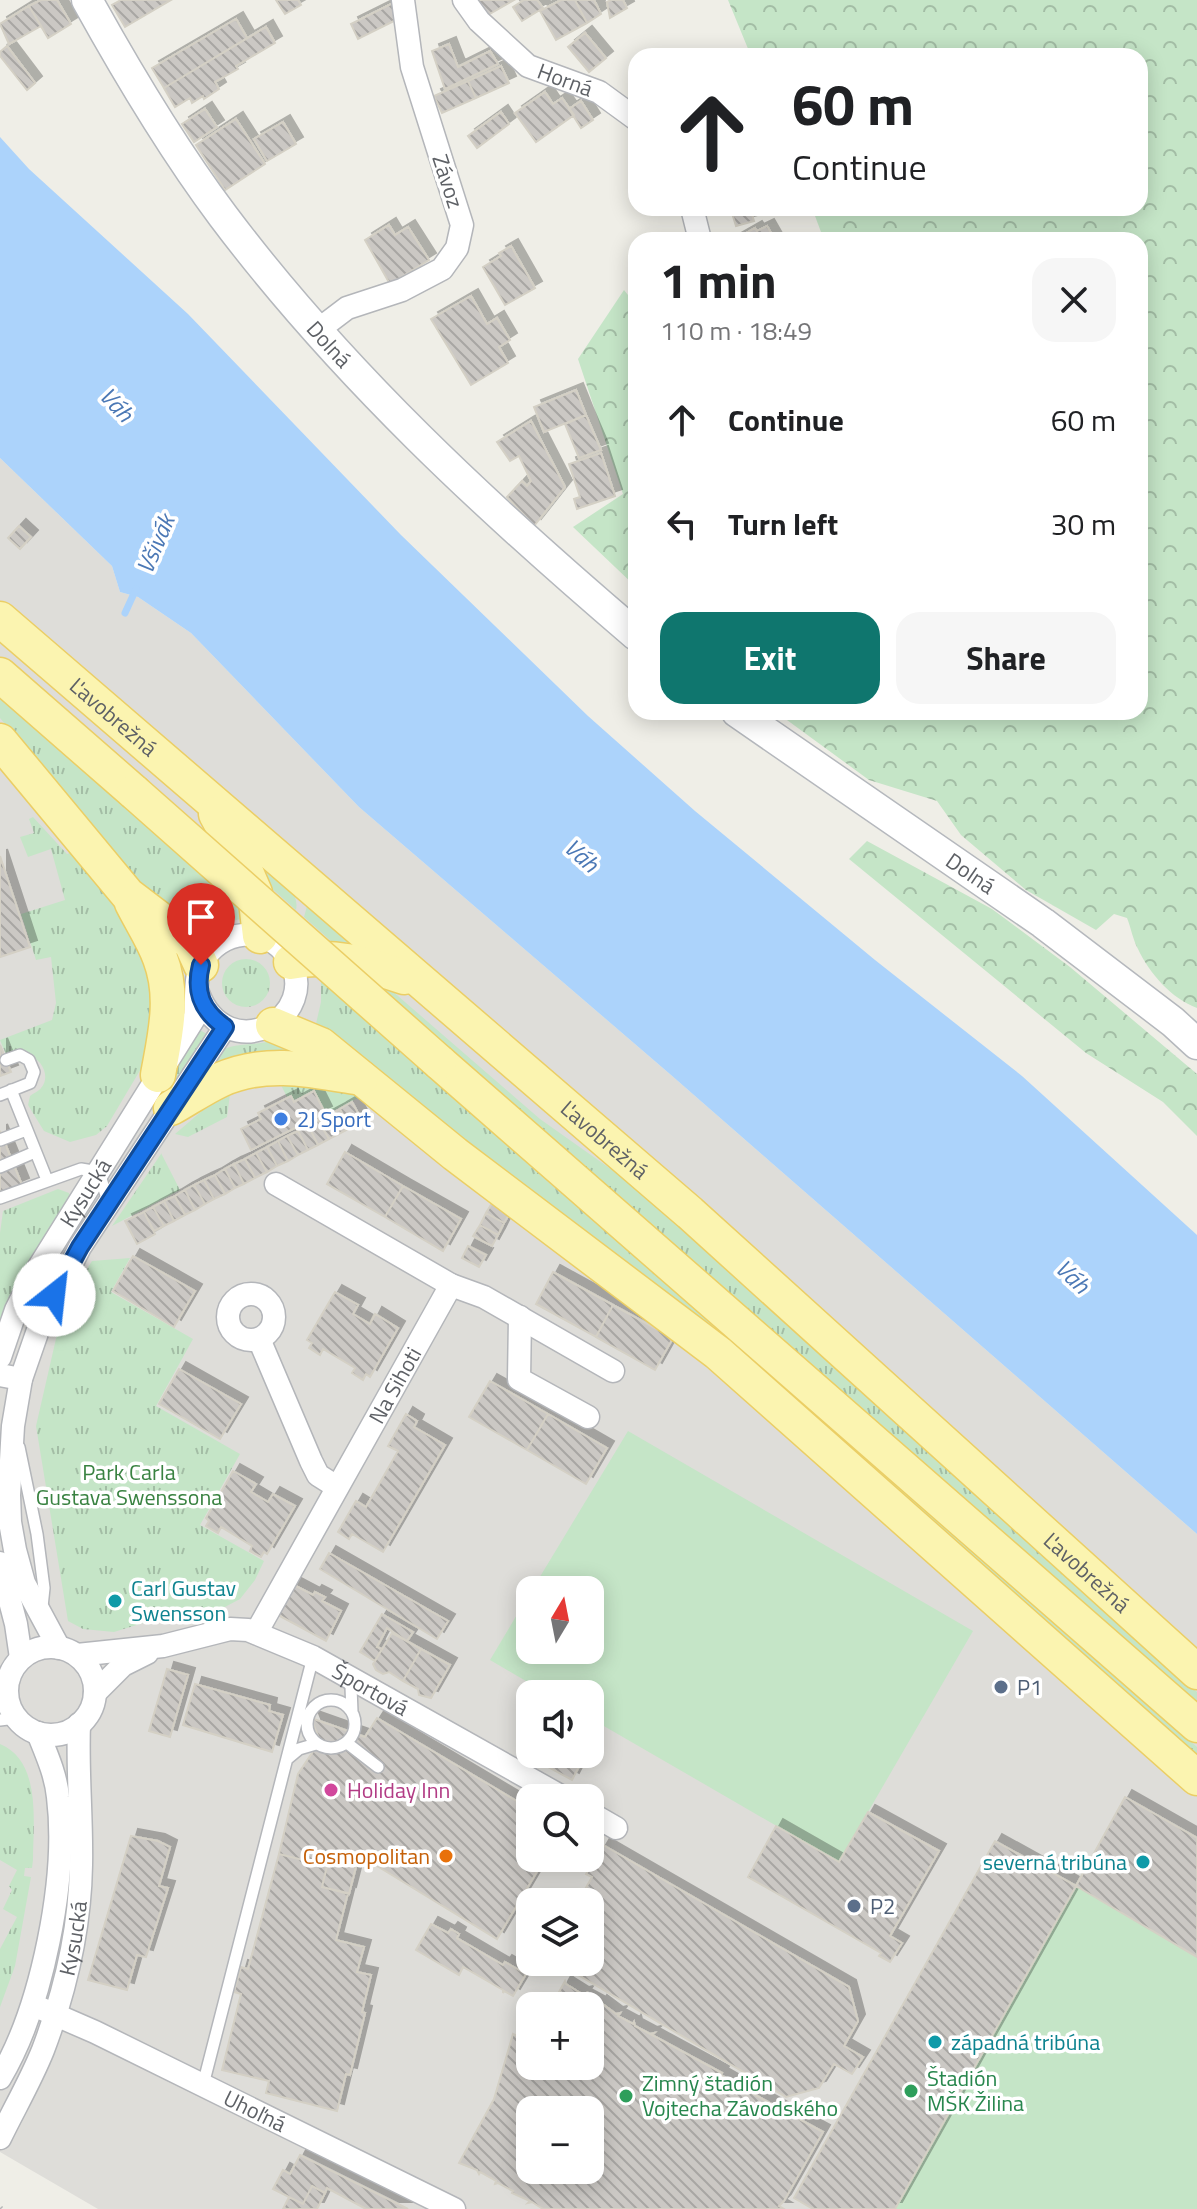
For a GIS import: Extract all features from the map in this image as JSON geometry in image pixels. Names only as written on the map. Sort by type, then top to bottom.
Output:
[{"type":"main road","name":"Dolná","points":[[87,0],[125,68],[201,186],[253,254],[318,330],[420,440],[530,545],[628,628]]},
{"type":"main road","name":"Ľavobrežná","points":[[0,619],[772,1285],[1197,1672]]},
{"type":"main road","name":"Ľavobrežná","points":[[0,675],[1197,1725]]},
{"type":"main road","name":"Dolná","points":[[749,720],[1043,923],[1173,1022],[1197,1044]]},
{"type":"main road","points":[[0,741],[128,895],[160,957],[168,985],[168,1011],[158,1075]]},
{"type":"main road","points":[[207,796],[255,893],[260,936]]},
{"type":"main road","points":[[128,895],[191,943],[200,979]]},
{"type":"main road","points":[[291,962],[312,957],[357,962],[420,982]]},
{"type":"main road","points":[[273,1025],[321,1045],[455,1154],[718,1353],[1197,1778]]},
{"type":"main road","points":[[171,1108],[221,1080],[272,1066],[361,1078]]},
{"type":"street","name":"Závoz","points":[[318,330],[347,308],[402,290],[442,269],[457,248],[462,225],[412,67],[403,0]]},
{"type":"street","name":"Horná","points":[[464,0],[479,21],[528,66],[599,92],[628,113]]},
{"type":"street","points":[[246,934],[273,941],[291,962],[295,976],[292,1004],[273,1025],[249,1032],[225,1027],[203,1007],[200,979],[218,943],[231,936],[246,934]]},
{"type":"street","name":"Kysucká","points":[[0,1357],[16,1310],[32,1278],[195,1017],[200,979]]},
{"type":"street","name":"Kysucká","points":[[0,2138],[42,2053],[55,2016],[74,1934],[81,1863],[77,1764],[79,1724],[93,1705],[95,1693],[91,1672],[68,1652],[41,1615],[24,1583],[10,1522],[11,1377],[28,1356],[54,1295],[80,1247],[225,1027]]},
{"type":"street","points":[[276,1184],[451,1285],[484,1297],[613,1371]]},
{"type":"street","name":"Na Sihoti","points":[[256,1633],[451,1285]]},
{"type":"street","points":[[520,1317],[519,1379],[588,1417]]},
{"type":"street","points":[[259,1339],[318,1475],[337,1487]]},
{"type":"street","points":[[0,1563],[16,1624],[21,1658]]},
{"type":"street","name":"Športová","points":[[68,1652],[163,1646],[230,1629],[256,1633],[313,1657],[539,1784]]},
{"type":"street","name":"Športová","points":[[95,1693],[123,1665],[163,1646]]},
{"type":"street","points":[[68,1652],[39,1649],[21,1658],[4,1685],[8,1719],[38,1733],[53,1735],[67,1732],[79,1724]]},
{"type":"street","name":"Kysucká","points":[[0,2078],[33,2005],[50,1934],[60,1831],[58,1796],[38,1733]]},
{"type":"street","points":[[604,1821],[616,1828]]},
{"type":"street","name":"Uhoľná","points":[[33,2005],[454,2209]]},
{"type":"lane","points":[[6,1060],[20,1055],[29,1060],[34,1072],[30,1083],[5,1092],[26,1130],[47,1180]]},
{"type":"lane","points":[[0,1140],[26,1130]]},
{"type":"lane","points":[[0,1167],[35,1152]]},
{"type":"lane","points":[[0,1198],[81,1169],[99,1172],[109,1204]]},
{"type":"lane","points":[[203,2085],[313,1657]]},
{"type":"lane","points":[[346,1675],[351,1687],[355,1728],[347,1743],[331,1749],[311,1739],[306,1724],[316,1704],[339,1701],[352,1712]]},
{"type":"lane","points":[[307,1680],[316,1704]]},
{"type":"lane","points":[[347,1743],[378,1767]]},
{"type":"lane","points":[[286,1760],[299,1749],[316,1744]]},
{"type":"shaded area","points":[[0,458],[112,566],[120,592],[138,597],[191,633],[359,807],[1197,1534],[1197,2209],[98,2209],[0,2152]]},
{"type":"green space","points":[[728,0],[1197,0],[1197,1008],[1170,992],[1155,976],[1136,945],[1127,918],[1114,914],[1096,930],[1026,890],[961,835],[937,801],[869,780],[787,720],[1148,720],[1148,232],[821,232],[815,216],[1148,216],[1148,48],[748,48]]},
{"type":"green space","points":[[624,290],[628,295],[628,579],[573,527],[623,494],[578,359]]},
{"type":"green space","points":[[0,695],[250,918],[224,923],[201,936],[126,873],[0,718]]},
{"type":"green space","points":[[33,817],[67,854],[73,852],[130,925],[158,1002],[142,1067],[107,1126],[96,1135],[70,1142],[44,1131],[28,1105],[30,1096],[44,1084],[45,1074],[41,1064],[33,1057],[7,1057],[0,1040],[52,1020],[56,1003],[51,957],[36,960],[21,914],[65,900],[51,849],[28,857],[20,837],[34,833],[29,819]]},
{"type":"green space","points":[[867,841],[992,909],[1070,967],[1197,1074],[1197,1136],[1163,1102],[1086,1053],[849,859]]},
{"type":"green space","points":[[253,856],[289,886],[294,894],[296,910],[258,876]]},
{"type":"green space","points":[[307,906],[357,949],[340,949],[304,917]]},
{"type":"green space","points":[[341,955],[368,970],[540,1119],[639,1189],[1197,1692],[1197,1706],[778,1339],[777,1334]]},
{"type":"green space","points":[[246,959],[263,966],[270,983],[263,1000],[246,1007],[229,1000],[222,983],[229,966]]},
{"type":"green space","points":[[321,980],[563,1195],[567,1191],[1197,1747],[1197,1761],[661,1287],[315,1028],[321,1002]]},
{"type":"green space","points":[[198,1029],[207,1034],[156,1111],[151,1107]]},
{"type":"green space","points":[[270,1041],[290,1041],[298,1058],[206,1076],[217,1055],[224,1050]]},
{"type":"green space","points":[[280,1083],[341,1089],[360,1097],[327,1114],[314,1090],[294,1100],[291,1095],[287,1097]]},
{"type":"green space","points":[[230,1094],[227,1117],[188,1137],[175,1134],[203,1110]]},
{"type":"green space","points":[[161,1154],[180,1190],[112,1226]]},
{"type":"green space","points":[[58,1189],[69,1193],[70,1197],[0,1324],[0,1233],[3,1211]]},
{"type":"green space","name":"Park Carla Gustava Swenssona","points":[[130,1258],[111,1292],[193,1339],[156,1406],[240,1454],[200,1525],[264,1561],[255,1580],[240,1599],[223,1608],[185,1610],[114,1632],[83,1629],[68,1621],[36,1426],[63,1308],[92,1261]]},
{"type":"green space","points":[[628,1431],[973,1631],[839,1862],[604,1726],[604,1680],[524,1680],[490,1660],[516,1616],[516,1664],[604,1664],[604,1576],[540,1576]]},
{"type":"green space","points":[[0,1744],[13,1752],[23,1764],[29,1779],[34,1829],[32,1868],[25,1868],[24,1876],[31,1877],[15,1966],[0,2007],[0,1949],[17,1917],[3,1909],[17,1870],[0,1860]]},
{"type":"green space","points":[[1125,1797],[1197,1838],[1197,2209],[813,2209],[794,2198],[995,1841],[1075,1886]]},
{"type":"water","name":"Váh","points":[[0,137],[29,169],[188,314],[401,535],[588,716],[695,811],[875,960],[1022,1076],[1197,1235],[1197,1534],[359,807],[191,633],[138,597],[120,592],[112,566],[0,458]]},
{"type":"building","points":[[41,0],[57,0],[71,24],[48,38],[29,6]]},
{"type":"building","points":[[121,0],[171,0],[125,27],[112,5]]},
{"type":"building","points":[[276,0],[298,0],[301,5],[285,14]]},
{"type":"building","points":[[470,0],[514,0],[481,19]]},
{"type":"building","points":[[524,0],[537,0],[543,8],[522,21],[513,7]]},
{"type":"building","points":[[561,0],[575,0],[587,23],[556,40],[540,11]]},
{"type":"building","points":[[575,0],[594,0],[601,14],[587,23]]},
{"type":"building","points":[[623,0],[627,8],[610,18],[607,2]]},
{"type":"building","points":[[393,3],[400,18],[358,39],[351,24]]},
{"type":"building","points":[[29,6],[41,26],[9,44],[0,24]]},
{"type":"building","points":[[236,19],[247,38],[164,88],[152,68]]},
{"type":"building","points":[[266,27],[275,43],[215,82],[219,89],[204,99],[203,96],[192,103],[190,98],[175,107],[164,88]]},
{"type":"building","points":[[585,33],[606,58],[589,72],[568,47]]},
{"type":"building","points":[[449,44],[458,67],[490,51],[498,64],[445,89],[432,51]]},
{"type":"building","points":[[7,46],[35,83],[27,90],[0,56]]},
{"type":"building","points":[[501,66],[509,83],[476,98],[468,81]]},
{"type":"building","points":[[468,81],[476,98],[442,113],[434,96]]},
{"type":"building","points":[[545,92],[553,104],[562,98],[574,115],[536,142],[515,113]]},
{"type":"building","points":[[581,101],[593,120],[581,128],[569,109]]},
{"type":"building","points":[[205,109],[217,127],[194,142],[182,124]]},
{"type":"building","points":[[501,112],[509,124],[477,148],[468,136]]},
{"type":"building","points":[[236,119],[265,164],[225,190],[196,145]]},
{"type":"building","points":[[283,122],[296,144],[267,161],[254,139]]},
{"type":"building","points":[[733,216],[752,216],[754,221],[736,226]]},
{"type":"building","points":[[389,225],[395,235],[408,227],[429,260],[390,284],[365,240]]},
{"type":"building","points":[[767,226],[770,232],[748,232],[755,228],[757,231]]},
{"type":"building","points":[[511,246],[535,288],[505,305],[483,267]]},
{"type":"building","points":[[471,296],[487,324],[497,318],[510,340],[499,347],[508,363],[471,385],[431,319]]},
{"type":"building","points":[[576,390],[586,415],[544,432],[534,407]]},
{"type":"building","points":[[586,415],[601,450],[579,458],[565,424]]},
{"type":"building","points":[[531,421],[565,487],[534,526],[507,497],[522,481],[527,486],[531,481],[519,456],[510,461],[497,442]]},
{"type":"building","points":[[601,453],[615,496],[577,509],[574,499],[580,497],[569,464]]},
{"type":"building","points":[[19,526],[31,537],[20,549],[8,538]]},
{"type":"building","points":[[0,856],[30,947],[0,957]]},
{"type":"building","points":[[0,1045],[11,1072],[0,1076]]},
{"type":"building","points":[[314,1091],[325,1113],[251,1150],[241,1129],[261,1119],[258,1113],[291,1096],[294,1102]]},
{"type":"building","points":[[352,1102],[363,1122],[350,1128],[340,1109]]},
{"type":"building","points":[[340,1109],[350,1128],[339,1134],[329,1115]]},
{"type":"building","points":[[329,1115],[339,1134],[329,1139],[318,1120]]},
{"type":"building","points":[[318,1120],[329,1139],[318,1145],[308,1125]]},
{"type":"building","points":[[308,1125],[318,1145],[308,1150],[298,1131]]},
{"type":"building","points":[[0,1131],[22,1185],[0,1194]]},
{"type":"building","points":[[298,1131],[308,1150],[298,1155],[287,1136]]},
{"type":"building","points":[[287,1136],[298,1155],[288,1161],[278,1141]]},
{"type":"building","points":[[278,1141],[288,1161],[277,1166],[267,1147]]},
{"type":"building","points":[[267,1147],[277,1166],[267,1172],[256,1153]]},
{"type":"building","points":[[345,1152],[403,1186],[385,1217],[327,1184]]},
{"type":"building","points":[[256,1153],[267,1172],[255,1178],[245,1159]]},
{"type":"building","points":[[245,1159],[255,1178],[244,1184],[234,1164]]},
{"type":"building","points":[[234,1164],[244,1184],[235,1188],[225,1169]]},
{"type":"building","points":[[225,1169],[235,1188],[225,1194],[215,1175]]},
{"type":"building","points":[[215,1175],[225,1194],[214,1199],[204,1180]]},
{"type":"building","points":[[204,1180],[214,1199],[205,1204],[194,1185]]},
{"type":"building","points":[[194,1185],[205,1204],[195,1210],[185,1190]]},
{"type":"building","points":[[403,1186],[461,1219],[443,1251],[385,1217]]},
{"type":"building","points":[[185,1190],[195,1210],[185,1215],[175,1196]]},
{"type":"building","points":[[175,1196],[185,1215],[174,1221],[164,1201]]},
{"type":"building","points":[[164,1201],[174,1221],[164,1226],[153,1207]]},
{"type":"building","points":[[492,1203],[510,1213],[504,1223],[486,1213]]},
{"type":"building","points":[[153,1207],[164,1226],[154,1231],[144,1212]]},
{"type":"building","points":[[144,1212],[155,1234],[137,1244],[125,1221]]},
{"type":"building","points":[[486,1213],[504,1223],[498,1235],[480,1225]]},
{"type":"building","points":[[480,1225],[498,1235],[492,1246],[473,1236]]},
{"type":"building","points":[[468,1246],[486,1255],[479,1267],[462,1258]]},
{"type":"building","points":[[133,1256],[195,1291],[174,1327],[113,1291]]},
{"type":"building","points":[[553,1272],[613,1305],[596,1337],[536,1304]]},
{"type":"building","points":[[335,1292],[358,1305],[353,1314],[370,1324],[375,1314],[398,1328],[370,1377],[366,1374],[363,1380],[352,1373],[355,1368],[323,1349],[320,1355],[309,1348],[312,1343],[307,1340]]},
{"type":"building","points":[[613,1305],[673,1338],[655,1370],[596,1337]]},
{"type":"building","points":[[179,1369],[241,1404],[220,1439],[159,1404]]},
{"type":"building","points":[[490,1381],[548,1414],[527,1450],[469,1417]]},
{"type":"building","points":[[406,1414],[417,1421],[414,1427],[445,1445],[383,1552],[352,1534],[349,1539],[338,1532],[356,1501],[366,1507],[398,1451],[388,1446]]},
{"type":"building","points":[[548,1414],[607,1448],[586,1484],[527,1450]]},
{"type":"building","points":[[233,1471],[256,1484],[251,1492],[268,1502],[273,1494],[295,1506],[267,1554],[264,1552],[261,1557],[250,1551],[252,1546],[221,1527],[218,1533],[206,1526],[209,1521],[206,1518]]},
{"type":"building","points":[[329,1553],[448,1621],[437,1639],[320,1569]]},
{"type":"building","points":[[294,1585],[313,1595],[315,1592],[325,1597],[322,1601],[341,1611],[326,1641],[278,1615]]},
{"type":"building","points":[[382,1614],[413,1632],[407,1641],[387,1628],[377,1647],[382,1649],[375,1661],[360,1652]]},
{"type":"building","points":[[392,1633],[421,1649],[403,1681],[389,1672],[383,1674],[373,1664]]},
{"type":"building","points":[[421,1649],[450,1665],[431,1698],[419,1695],[418,1689],[403,1681]]},
{"type":"building","points":[[167,1669],[188,1675],[170,1737],[149,1731]]},
{"type":"building","points":[[195,1684],[270,1705],[269,1711],[283,1715],[272,1752],[183,1725]]},
{"type":"building","points":[[311,1718],[365,1737],[377,1718],[516,1801],[516,1872],[537,1872],[527,1888],[516,1888],[516,1907],[497,1939],[359,1855],[349,1894],[322,1887],[327,1866],[279,1854],[298,1774],[320,1741]]},
{"type":"building","points":[[550,1768],[578,1768],[572,1780]]},
{"type":"building","name":"severná tribúna","points":[[1125,1797],[1197,1838],[1197,1957],[1076,1886]]},
{"type":"building","name":"P2","points":[[868,1812],[939,1851],[890,1936],[902,1943],[890,1962],[879,1956],[881,1953],[748,1877],[776,1826],[839,1862]]},
{"type":"building","points":[[131,1836],[158,1841],[170,1847],[159,1886],[168,1888],[146,1957],[137,1955],[127,1990],[88,1980]]},
{"type":"building","name":"Štadión MŠK Žilina","points":[[995,1841],[1076,1886],[895,2209],[813,2209],[794,2198]]},
{"type":"building","points":[[604,1846],[849,1987],[858,2021],[844,2046],[863,2057],[852,2074],[834,2064],[819,2088],[786,2097],[580,1976],[604,1976],[604,1888],[586,1888],[592,1877],[586,1874],[604,1872]]},
{"type":"building","points":[[279,1854],[327,1866],[322,1887],[348,1893],[336,1940],[364,1947],[357,1972],[371,1975],[350,2075],[346,2074],[337,2111],[266,2093],[269,2081],[222,2070],[241,1994],[234,1992],[241,1967],[248,1969]]},
{"type":"building","points":[[431,1924],[448,1933],[451,1929],[459,1934],[457,1938],[503,1965],[505,1962],[516,1968],[516,1976],[525,1976],[513,1996],[503,1993],[503,1990],[463,1967],[459,1975],[416,1950]]},
{"type":"building","name":"Zimný štadión Vojtecha Závodského","points":[[565,1981],[579,1992],[559,1992]]},
{"type":"building","name":"Zimný štadión Vojtecha Závodského","points":[[604,2005],[616,2014],[620,2013],[618,2016],[634,2022],[635,2026],[654,2033],[652,2035],[736,2081],[737,2085],[823,2132],[779,2206],[784,2209],[543,2209],[495,2184],[496,2181],[479,2174],[477,2170],[459,2163],[494,2099],[513,2034],[516,2035],[516,2080],[604,2080]]},
{"type":"building","points":[[300,2155],[408,2209],[366,2209],[327,2188],[325,2193],[312,2186],[303,2204],[273,2189],[283,2170],[290,2174]]},
{"type":"building","points":[[312,2186],[325,2193],[317,2209],[283,2209],[289,2197],[303,2204]]},
{"type":"waterway","name":"Všivák","points":[[125,613],[136,589]]},
{"type":"place","name":"2J Sport","points":[[281,1119]]},
{"type":"place","name":"Carl Gustav Swensson","points":[[115,1601]]},
{"type":"place","name":"P1","points":[[1001,1687]]},
{"type":"place","name":"Holiday Inn","points":[[331,1790]]},
{"type":"place","name":"Cosmopolitan","points":[[446,1856]]},
{"type":"place","name":"severná tribúna","points":[[1143,1862]]},
{"type":"place","name":"P2","points":[[854,1906]]},
{"type":"place","name":"západná tribúna","points":[[935,2042]]},
{"type":"place","name":"Štadión MŠK Žilina","points":[[911,2091]]},
{"type":"place","name":"Zimný štadión Vojtecha Závodského","points":[[626,2096]]},
{"type":"route","points":[[54,1295],[80,1247],[225,1027],[203,1007],[197,979],[201,965]]}]
